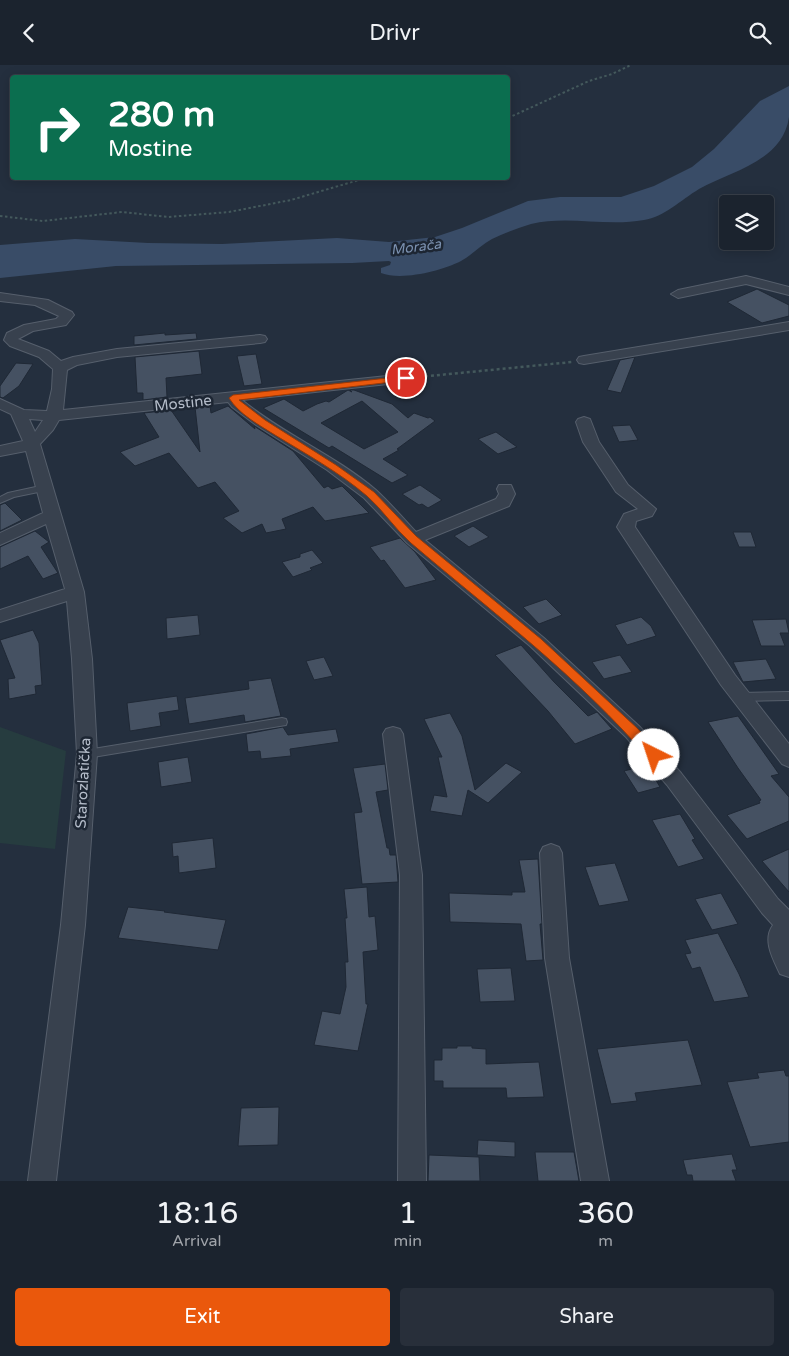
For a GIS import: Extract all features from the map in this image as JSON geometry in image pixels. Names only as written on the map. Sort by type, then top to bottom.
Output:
[{"type":"street","points":[[678,294],[746,280],[789,291]]},
{"type":"street","points":[[0,297],[44,303],[59,308],[67,315],[61,322],[29,328],[12,337],[11,340],[44,354],[60,368],[60,395],[54,416],[45,431],[32,443],[0,451]]},
{"type":"street","points":[[584,360],[789,326]]},
{"type":"street","points":[[60,368],[73,361],[117,353],[260,339]]},
{"type":"street","name":"Mostine","points":[[20,414],[54,416],[406,378]]},
{"type":"street","points":[[233,398],[237,404],[262,422],[333,467],[370,494],[412,539],[537,642],[633,732],[674,779],[774,911],[787,921],[779,935],[781,947],[789,967]]},
{"type":"street","points":[[0,404],[10,407],[20,414]]},
{"type":"street","name":"Starozlatička","points":[[20,414],[32,443],[75,592],[82,659],[87,754],[73,925],[42,1181]]},
{"type":"street","points":[[584,422],[591,442],[622,488],[648,509],[646,512],[630,517],[626,527],[741,697],[789,759]]},
{"type":"street","points":[[412,539],[503,502],[507,494],[505,489]]},
{"type":"street","points":[[0,541],[52,515]]},
{"type":"street","points":[[0,616],[75,592]]},
{"type":"street","points":[[393,735],[411,875],[412,1181]]},
{"type":"street","points":[[551,853],[557,958],[595,1181]]},
{"type":"lane","points":[[0,499],[45,488]]},
{"type":"lane","points":[[741,697],[789,696]]},
{"type":"lane","points":[[87,754],[282,722]]},
{"type":"path","points":[[510,117],[589,81],[612,74],[631,65]]},
{"type":"path","points":[[0,216],[43,221],[122,213],[168,217],[229,212],[291,200],[359,180]]},
{"type":"path","points":[[406,378],[584,360]]},
{"type":"green space","points":[[0,727],[66,751],[55,849],[0,843]]},
{"type":"water","name":"Morača","points":[[789,86],[789,117],[785,132],[767,154],[754,163],[699,189],[665,212],[644,220],[630,222],[559,221],[531,224],[492,239],[465,259],[453,265],[421,274],[400,276],[381,273],[381,268],[390,265],[391,262],[389,261],[116,266],[0,278],[0,245],[75,239],[148,243],[222,244],[337,238],[389,242],[435,237],[528,201],[560,197],[621,197],[654,186],[692,167],[714,149],[760,101]]},
{"type":"building","points":[[757,289],[789,305],[789,316],[762,323],[727,302]]},
{"type":"building","points":[[165,333],[165,335],[196,333],[197,339],[134,345],[134,336]]},
{"type":"building","points":[[199,351],[202,374],[166,378],[167,397],[143,400],[143,393],[137,393],[135,357]]},
{"type":"building","points":[[256,354],[262,384],[244,386],[237,356]]},
{"type":"building","points":[[635,357],[621,393],[607,390],[620,360]]},
{"type":"building","points":[[16,363],[33,364],[19,386],[3,398],[0,397],[0,386]]},
{"type":"building","points":[[348,390],[352,392],[350,390],[354,390],[392,404],[408,418],[414,413],[430,417],[435,421],[397,449],[399,450],[383,459],[408,475],[392,483],[332,446],[329,448],[263,408],[284,399],[303,411],[317,404],[329,402]],"holes":[[[362,401],[398,432],[364,449],[321,423]]]},
{"type":"building","points":[[210,406],[211,413],[228,406],[255,429],[254,426],[293,451],[324,488],[328,486],[332,489],[342,486],[369,513],[325,521],[313,507],[282,519],[286,529],[266,533],[262,524],[242,533],[223,518],[239,511],[215,482],[198,488],[169,453],[135,466],[120,452],[159,437],[144,413],[171,410],[200,452],[195,407]]},
{"type":"building","points":[[630,425],[638,440],[619,442],[612,426]]},
{"type":"building","points":[[496,432],[517,447],[498,454],[478,439]]},
{"type":"building","points":[[420,485],[442,500],[428,508],[422,504],[419,505],[402,494]]},
{"type":"building","points":[[5,503],[22,520],[0,531],[0,505]]},
{"type":"building","points":[[473,526],[489,537],[469,547],[454,536]]},
{"type":"building","points":[[35,531],[49,542],[41,547],[58,573],[43,579],[28,556],[0,569],[0,547]]},
{"type":"building","points":[[733,532],[751,532],[756,547],[739,547]]},
{"type":"building","points":[[400,538],[415,552],[436,580],[405,588],[384,560],[381,561],[370,547]]},
{"type":"building","points":[[312,550],[323,563],[310,568],[312,570],[293,577],[282,562],[300,557],[300,554]]},
{"type":"building","points":[[546,599],[562,615],[539,624],[523,607]]},
{"type":"building","points":[[198,615],[200,635],[167,639],[166,618]]},
{"type":"building","points":[[641,617],[651,626],[656,636],[627,645],[615,625]]},
{"type":"building","points":[[786,619],[789,633],[780,633],[785,646],[761,646],[752,620]]},
{"type":"building","points":[[33,630],[39,643],[42,685],[35,686],[36,694],[9,699],[8,679],[15,678],[0,640]]},
{"type":"building","points":[[521,645],[588,716],[597,712],[612,729],[575,744],[548,711],[495,655]]},
{"type":"building","points":[[620,655],[632,672],[604,679],[592,662]]},
{"type":"building","points":[[324,657],[333,676],[314,680],[306,661]]},
{"type":"building","points":[[766,659],[776,679],[743,682],[733,662]]},
{"type":"building","points":[[271,678],[281,716],[245,722],[244,715],[189,724],[185,698],[249,689],[248,681]]},
{"type":"building","points":[[177,696],[179,710],[159,713],[161,726],[130,731],[127,703]]},
{"type":"building","points":[[450,713],[462,736],[475,790],[506,763],[522,772],[488,803],[468,790],[462,816],[430,811],[434,795],[447,797],[438,757],[442,757],[424,719]]},
{"type":"building","points":[[738,716],[779,774],[771,776],[789,797],[789,821],[747,839],[727,815],[760,803],[759,801],[761,800],[708,722]]},
{"type":"building","points":[[283,727],[288,735],[336,729],[339,742],[290,749],[291,756],[261,759],[260,751],[248,752],[246,734]]},
{"type":"building","points":[[188,757],[192,782],[161,787],[158,762]]},
{"type":"building","points":[[385,764],[388,790],[376,792],[387,848],[389,848],[390,855],[396,855],[398,882],[362,884],[354,813],[362,812],[353,768]]},
{"type":"building","points":[[647,765],[660,787],[638,793],[624,771]]},
{"type":"building","points":[[680,814],[695,839],[692,840],[704,859],[678,867],[652,820]]},
{"type":"building","points":[[213,838],[216,868],[179,873],[178,856],[173,857],[172,843]]},
{"type":"building","points":[[789,849],[789,892],[762,861]]},
{"type":"building","points":[[538,859],[543,960],[526,961],[521,924],[450,922],[449,893],[512,895],[512,892],[525,892],[519,860]]},
{"type":"building","points":[[615,863],[629,901],[599,906],[585,867]]},
{"type":"building","points":[[367,887],[369,917],[375,916],[378,950],[363,952],[366,1004],[368,1004],[358,1051],[314,1045],[322,1011],[340,1014],[346,987],[345,962],[348,962],[344,889]]},
{"type":"building","points":[[721,893],[738,924],[712,930],[695,899]]},
{"type":"building","points":[[128,907],[226,920],[218,950],[118,938]]},
{"type":"building","points":[[718,933],[749,997],[714,1002],[700,967],[692,969],[685,954],[691,953],[685,940]]},
{"type":"building","points":[[511,968],[515,1001],[480,1002],[477,969]]},
{"type":"building","points":[[688,1040],[702,1085],[635,1093],[637,1101],[611,1104],[597,1049]]},
{"type":"building","points":[[457,1046],[472,1046],[472,1048],[486,1049],[486,1064],[539,1062],[544,1097],[507,1098],[506,1088],[443,1088],[443,1081],[434,1081],[434,1060],[442,1060],[442,1048],[457,1048]]},
{"type":"building","points":[[784,1070],[786,1076],[789,1076],[789,1142],[750,1147],[727,1082],[759,1078],[757,1073]]},
{"type":"building","points":[[279,1107],[278,1145],[238,1146],[241,1108]]},
{"type":"building","points":[[478,1140],[515,1142],[515,1157],[477,1155]]},
{"type":"building","points":[[535,1152],[574,1152],[579,1181],[538,1181]]},
{"type":"building","points":[[732,1154],[737,1170],[732,1170],[736,1181],[693,1181],[692,1175],[687,1175],[683,1160]]},
{"type":"building","points":[[429,1155],[479,1157],[480,1181],[428,1181]]},
{"type":"route","points":[[406,378],[233,398],[237,404],[262,422],[333,467],[370,494],[412,539],[537,642],[633,732],[654,755]]}]
